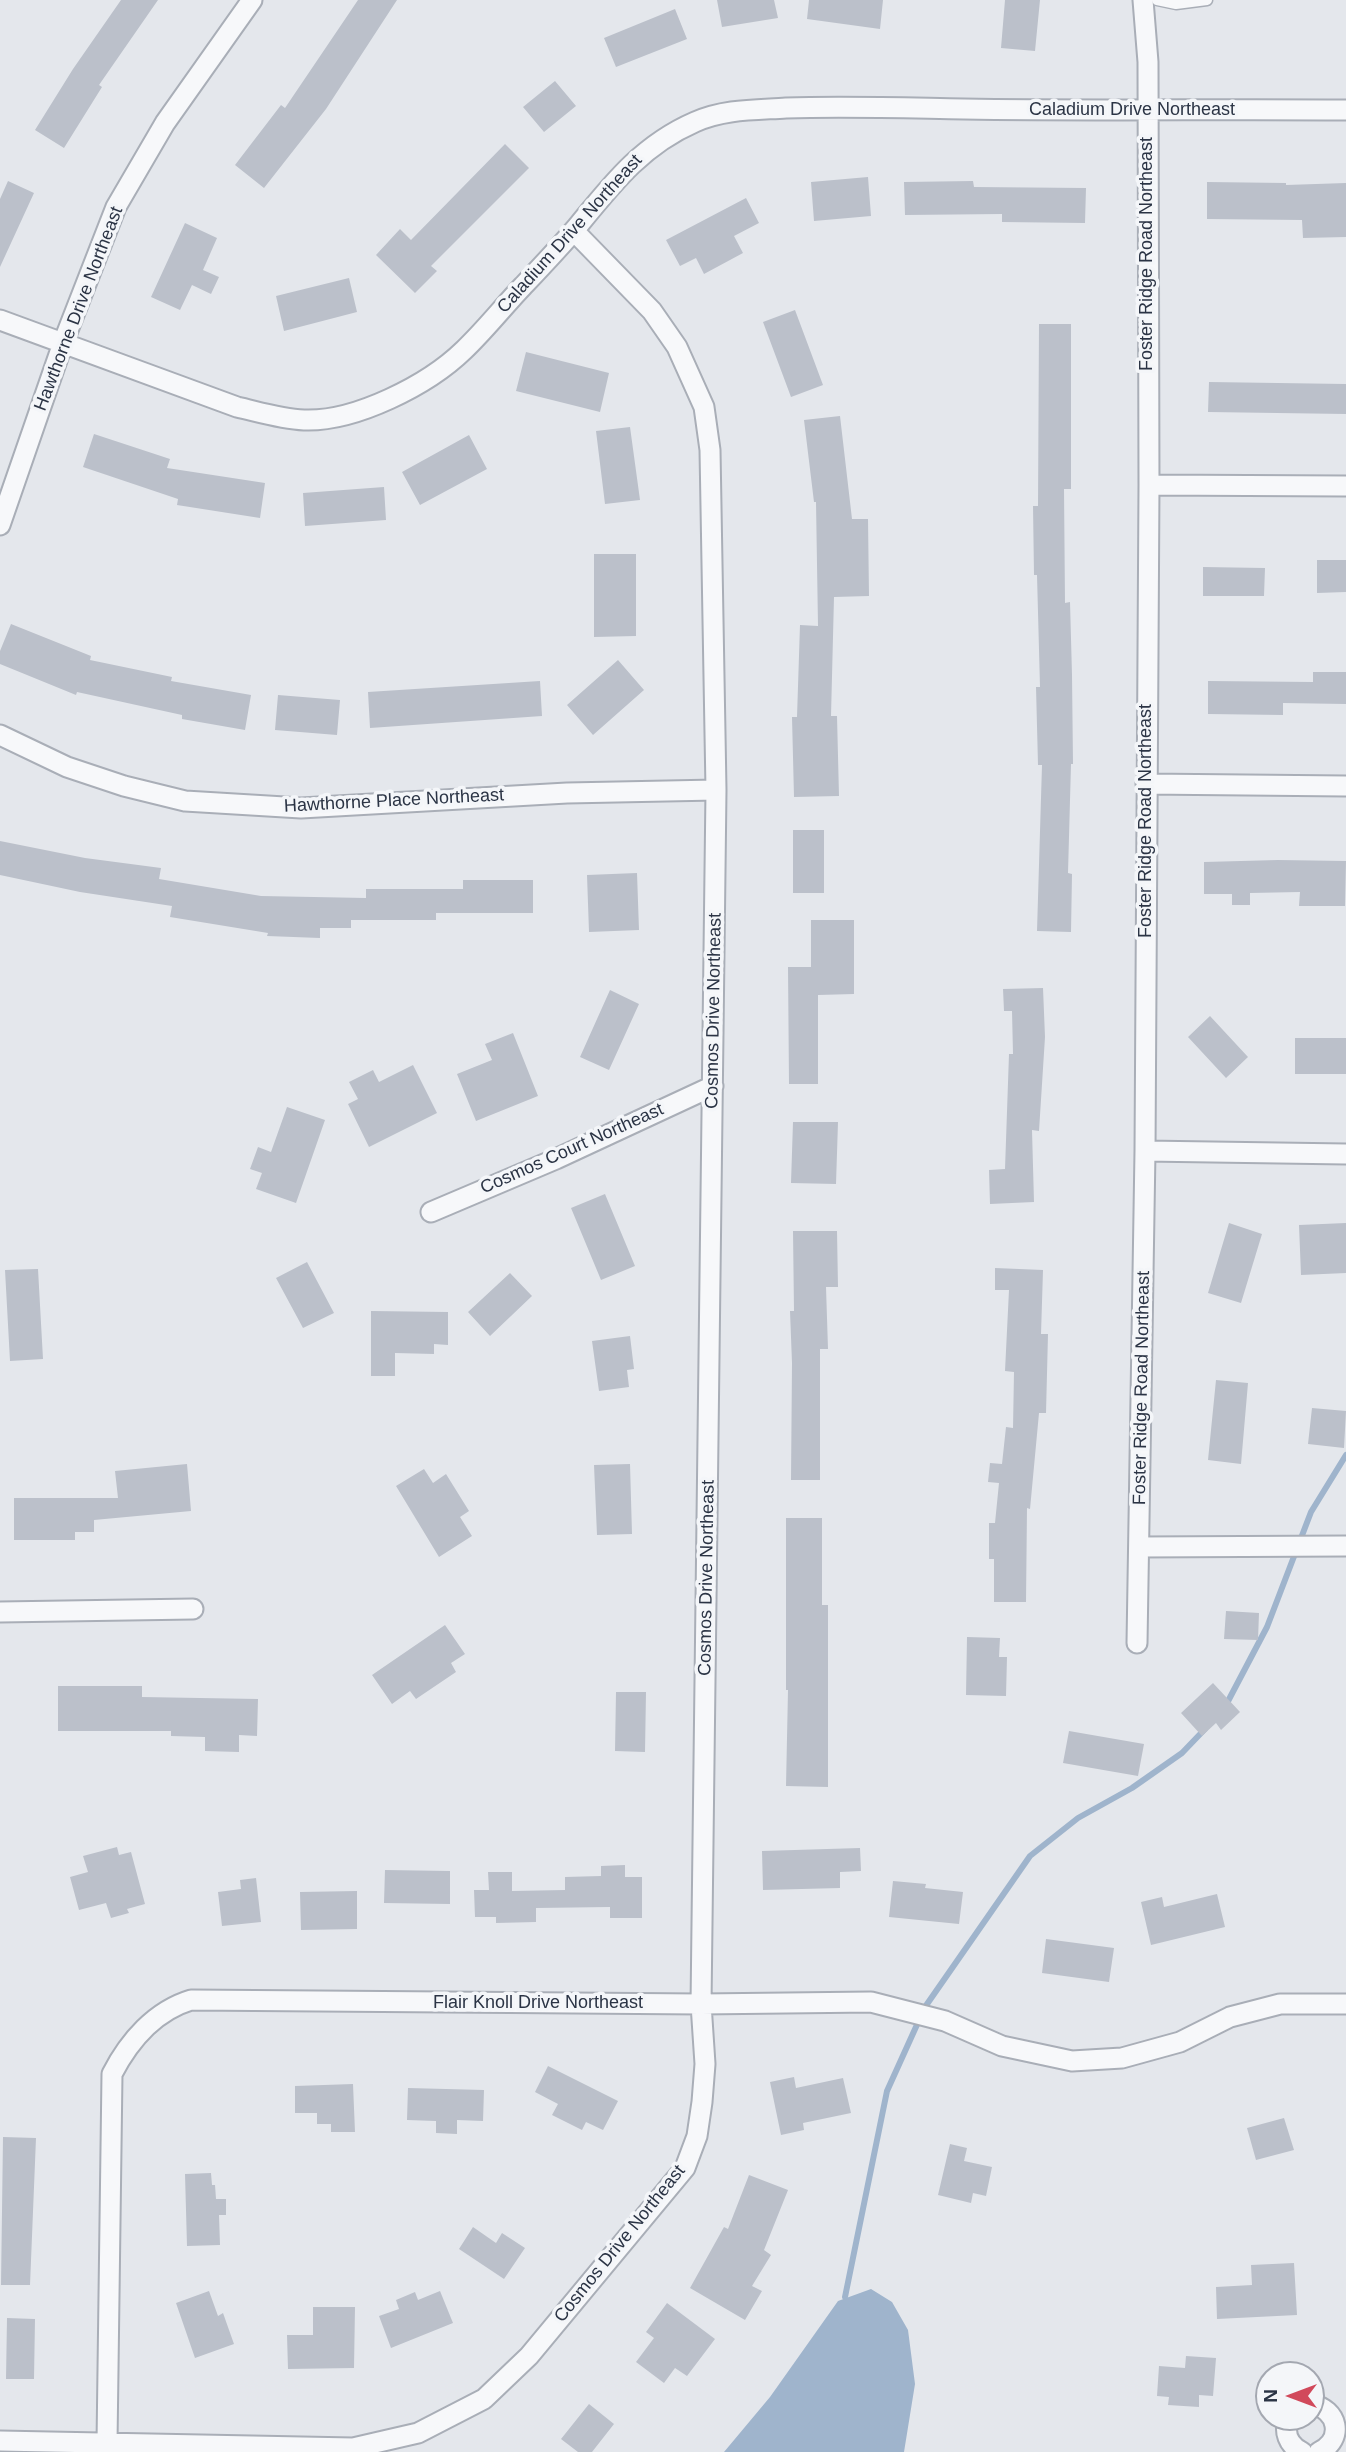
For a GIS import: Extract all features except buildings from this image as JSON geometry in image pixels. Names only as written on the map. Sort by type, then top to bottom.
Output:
[{"type":"street","name":"Hawthorne Drive Northeast","points":[[0,525],[63,343],[116,207],[165,123],[252,0]]},
{"type":"street","name":"Foster Ridge Road Northeast","points":[[1137,1643],[1149,485],[1148,62],[1143,0]]},
{"type":"street","name":"Caladium Drive Northeast","points":[[0,320],[237,407],[285,418],[330,418],[362,410],[396,395],[463,352],[574,231],[624,170],[647,150],[695,122],[733,110],[813,107],[1346,110]]},
{"type":"street","name":"Cosmos Drive Northeast","points":[[0,2441],[353,2448],[418,2433],[484,2399],[529,2356],[685,2168],[697,2136],[705,2064],[701,2004],[716,790],[710,450],[704,407],[677,347],[652,311],[574,231]]},
{"type":"street","points":[[1149,485],[1346,486]]},
{"type":"street","name":"Hawthorne Place Northeast","points":[[0,735],[67,766],[124,786],[185,801],[301,808],[567,793],[716,790]]},
{"type":"street","points":[[1146,785],[1346,786]]},
{"type":"street","name":"Cosmos Court Northeast","points":[[431,1212],[556,1159],[713,1086]]},
{"type":"street","points":[[1144,1151],[1346,1154]]},
{"type":"street","points":[[1140,1547],[1346,1546]]},
{"type":"street","points":[[0,1612],[193,1609]]},
{"type":"street","name":"Flair Knoll Drive Northeast","points":[[107,2442],[112,2074],[123,2053],[155,2018],[172,2006],[191,2000],[701,2004],[871,2002],[945,2021],[1002,2046],[1072,2061],[1122,2058],[1180,2042],[1230,2017],[1280,2004],[1346,2004]]},
{"type":"street","points":[[1319,2452],[1329,2446],[1333,2439],[1339,2411]]},
{"type":"street","points":[[1286,2431],[1293,2447],[1302,2452]]},
{"type":"lane","points":[[1157,0],[1176,4],[1207,0]]},
{"type":"water","points":[[871,2289],[892,2302],[908,2330],[915,2384],[904,2452],[724,2452],[770,2397],[838,2301]]},
{"type":"waterway","points":[[1226,1705],[1267,1627],[1311,1512],[1346,1455]]},
{"type":"waterway","points":[[845,2297],[887,2091],[925,2007],[1030,1856],[1078,1818],[1132,1788],[1182,1753],[1205,1729]]}]
